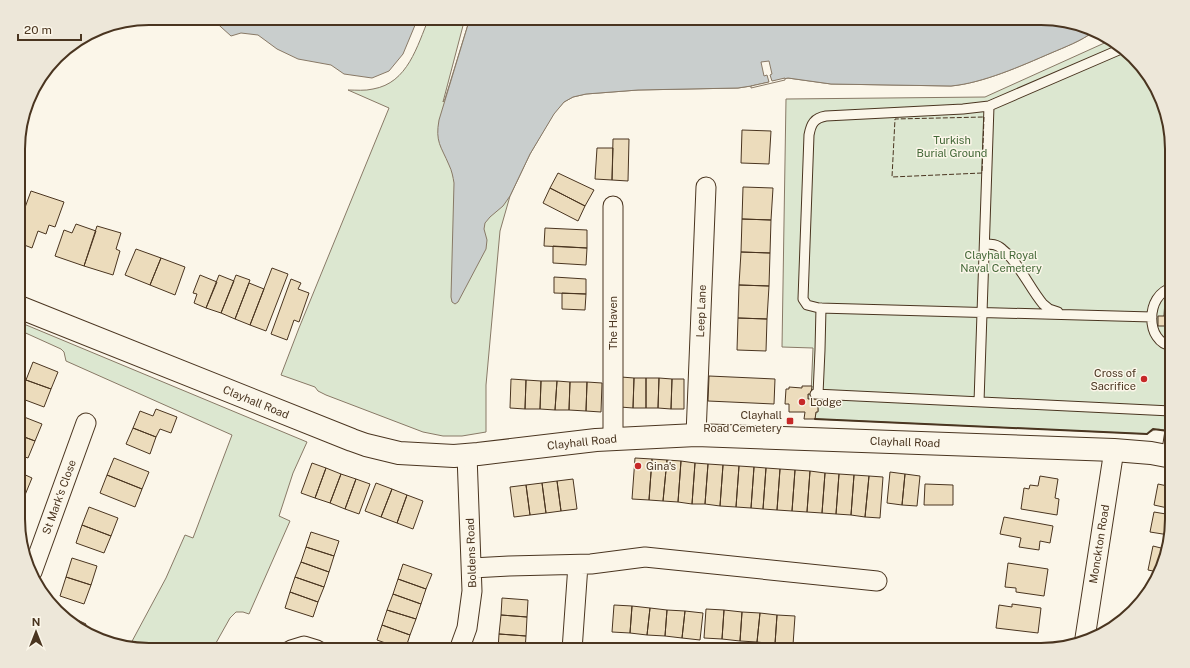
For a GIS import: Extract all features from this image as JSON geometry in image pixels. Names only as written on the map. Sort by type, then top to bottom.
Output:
[{"type":"street","name":"Leep Lane","points":[[696,435],[706,187]]},
{"type":"street","name":"The Haven","points":[[613,206],[613,439]]},
{"type":"street","name":"Clayhall Road","points":[[25,309],[366,445],[387,451],[412,454],[467,455],[613,439],[696,435],[1114,450],[1165,456]]},
{"type":"street","name":"St Mark's Close","points":[[34,565],[86,423]]},
{"type":"street","name":"Monckton Road","points":[[1086,634],[1114,450]]},
{"type":"street","name":"Boldens Road","points":[[462,643],[467,628],[472,591],[467,455]]},
{"type":"street","points":[[472,568],[578,565],[645,557],[877,581]]},
{"type":"street","points":[[572,643],[578,565]]},
{"type":"lane","points":[[1117,51],[989,106],[963,109],[826,116],[816,119],[812,123],[808,147],[803,299],[805,304],[821,308],[1152,317]]},
{"type":"lane","points":[[979,402],[989,106]]},
{"type":"lane","points":[[984,244],[996,245],[1002,248],[1038,299],[1049,309],[1077,315]]},
{"type":"lane","points":[[1165,291],[1158,297],[1153,306],[1152,317],[1153,326],[1159,340],[1165,344]]},
{"type":"lane","points":[[821,308],[817,394],[1165,411]]},
{"type":"green space","points":[[426,25],[463,25],[443,102],[468,25],[1041,25],[1058,26],[1089,34],[1073,44],[989,78],[951,86],[831,84],[788,78],[738,88],[638,90],[586,94],[573,97],[564,102],[554,113],[530,154],[510,196],[500,231],[486,385],[486,432],[462,436],[443,436],[423,432],[326,395],[318,391],[315,387],[281,375],[389,108],[348,90],[373,89],[385,85],[395,79],[403,71],[410,62]]},
{"type":"green space","name":"Clayhall Royal Naval Cemetery","points":[[1104,43],[1129,61],[1139,73],[1152,94],[1163,124],[1165,141],[1165,430],[1153,430],[1147,434],[815,419],[816,412],[818,411],[818,399],[808,399],[808,394],[811,394],[813,348],[782,347],[786,99],[985,97]]},
{"type":"green space","points":[[25,324],[307,442],[293,473],[279,516],[290,521],[249,614],[236,612],[230,618],[216,643],[132,642],[166,578],[185,535],[193,538],[232,435],[66,361],[64,352],[61,349],[25,333]]},
{"type":"shaded area","points":[[219,25],[415,25],[403,54],[389,71],[372,78],[344,74],[331,65],[298,59],[277,49],[258,35],[241,33],[231,36]]},
{"type":"shaded area","points":[[468,25],[1041,25],[1058,26],[1089,34],[1073,44],[989,78],[951,86],[831,84],[788,78],[738,88],[638,90],[586,94],[573,97],[564,102],[554,114],[530,154],[510,196],[503,206],[485,223],[484,229],[487,240],[486,249],[458,302],[455,304],[452,302],[451,297],[454,183],[451,170],[438,139],[439,120]]},
{"type":"pier","points":[[769,61],[772,81],[785,78],[785,80],[751,88],[751,86],[769,82],[767,75],[764,76],[761,62]]},
{"type":"building","points":[[742,130],[771,131],[769,164],[741,163]]},
{"type":"building","points":[[613,139],[629,139],[628,181],[612,180]]},
{"type":"building","points":[[597,148],[613,148],[612,180],[595,179]]},
{"type":"building","points":[[558,173],[594,190],[585,206],[550,188]]},
{"type":"building","points":[[743,187],[773,188],[771,220],[742,219]]},
{"type":"building","points":[[550,188],[585,206],[578,221],[543,203]]},
{"type":"building","points":[[31,191],[64,202],[55,227],[49,225],[46,234],[38,231],[32,248],[25,245],[25,208]]},
{"type":"building","points":[[742,219],[771,220],[770,253],[741,252]]},
{"type":"building","points":[[76,224],[96,231],[84,266],[55,256],[64,230],[72,233]]},
{"type":"building","points":[[97,226],[121,233],[116,249],[120,251],[113,275],[84,266]]},
{"type":"building","points":[[545,228],[587,230],[587,248],[544,246]]},
{"type":"building","points":[[553,246],[587,248],[586,265],[553,263]]},
{"type":"building","points":[[136,249],[161,258],[150,285],[125,275]]},
{"type":"building","points":[[741,252],[770,253],[769,286],[739,285]]},
{"type":"building","points":[[161,258],[185,267],[175,295],[150,285]]},
{"type":"building","points":[[272,268],[288,274],[266,331],[250,325]]},
{"type":"building","points":[[200,275],[217,282],[206,308],[194,303],[197,294],[193,293]]},
{"type":"building","points":[[219,275],[234,281],[221,313],[206,308]]},
{"type":"building","points":[[236,275],[250,280],[235,319],[221,313]]},
{"type":"building","points":[[554,277],[586,279],[586,294],[554,293]]},
{"type":"building","points":[[291,279],[301,283],[298,289],[309,293],[299,322],[294,320],[287,340],[271,334]]},
{"type":"building","points":[[249,283],[264,289],[250,325],[235,319]]},
{"type":"building","points":[[739,285],[769,286],[767,319],[738,318]]},
{"type":"building","points":[[562,293],[586,294],[585,310],[562,309]]},
{"type":"building","points":[[1165,300],[1165,326],[1158,326],[1158,316],[1164,316]]},
{"type":"building","points":[[738,318],[767,319],[766,351],[737,350]]},
{"type":"building","points":[[33,362],[58,372],[51,389],[26,380]]},
{"type":"building","points":[[709,376],[775,379],[774,404],[708,401]]},
{"type":"building","points":[[621,377],[634,378],[633,408],[620,407]]},
{"type":"building","points":[[634,378],[646,378],[646,408],[633,408]]},
{"type":"building","points":[[646,378],[659,378],[658,408],[646,408]]},
{"type":"building","points":[[659,378],[672,379],[671,409],[658,408]]},
{"type":"building","points":[[511,379],[526,380],[525,409],[510,408]]},
{"type":"building","points":[[672,379],[684,379],[684,409],[671,409]]},
{"type":"building","points":[[26,380],[51,389],[44,407],[25,400]]},
{"type":"building","points":[[526,380],[541,381],[540,409],[525,409]]},
{"type":"building","points":[[541,381],[557,381],[555,410],[540,409]]},
{"type":"building","points":[[557,381],[570,382],[569,410],[555,410]]},
{"type":"building","points":[[570,382],[587,382],[586,411],[569,410]]},
{"type":"building","points":[[587,382],[602,383],[601,412],[586,411]]},
{"type":"building","name":"Lodge","points":[[802,386],[812,386],[811,394],[808,394],[808,399],[818,399],[818,412],[816,412],[815,419],[804,419],[805,412],[789,412],[789,404],[785,404],[786,389],[789,389],[789,387],[802,388]]},
{"type":"building","points":[[156,409],[177,417],[171,433],[160,429],[156,437],[133,428],[140,411],[153,416]]},
{"type":"building","points":[[25,417],[42,424],[35,441],[25,437]]},
{"type":"building","points":[[133,428],[156,437],[150,454],[126,444]]},
{"type":"building","points":[[25,437],[35,441],[28,458],[25,457]]},
{"type":"building","points":[[114,458],[149,472],[142,489],[107,475]]},
{"type":"building","points":[[635,458],[652,459],[649,500],[632,499]]},
{"type":"building","points":[[652,459],[667,460],[663,501],[649,500]]},
{"type":"building","points":[[667,460],[681,461],[678,502],[663,501]]},
{"type":"building","points":[[681,461],[695,463],[692,504],[678,502]]},
{"type":"building","points":[[312,463],[326,468],[315,498],[301,493]]},
{"type":"building","points":[[695,463],[708,464],[705,504],[692,504]]},
{"type":"building","points":[[708,464],[723,465],[720,506],[705,504]]},
{"type":"building","points":[[723,465],[739,466],[736,507],[720,506]]},
{"type":"building","points":[[739,466],[754,467],[751,508],[736,507]]},
{"type":"building","points":[[754,467],[766,468],[763,509],[751,508]]},
{"type":"building","points":[[326,468],[341,474],[330,503],[315,498]]},
{"type":"building","points":[[766,468],[780,469],[777,510],[763,509]]},
{"type":"building","points":[[780,469],[795,470],[792,511],[777,510]]},
{"type":"building","points":[[795,470],[810,471],[807,512],[792,511]]},
{"type":"building","points":[[810,471],[825,473],[822,513],[807,512]]},
{"type":"building","points":[[890,472],[905,474],[902,505],[887,503]]},
{"type":"building","points":[[825,473],[839,474],[836,514],[822,513]]},
{"type":"building","points":[[341,474],[356,479],[345,509],[330,503]]},
{"type":"building","points":[[839,474],[854,475],[851,515],[836,514]]},
{"type":"building","points":[[905,474],[920,476],[917,506],[902,505]]},
{"type":"building","points":[[25,475],[32,478],[25,495]]},
{"type":"building","points":[[107,475],[142,489],[135,507],[100,493]]},
{"type":"building","points":[[854,475],[869,476],[865,517],[851,515]]},
{"type":"building","points":[[869,476],[883,477],[880,518],[865,517]]},
{"type":"building","points":[[1040,476],[1058,479],[1055,498],[1059,499],[1057,515],[1021,509],[1024,488],[1029,489],[1030,485],[1038,486]]},
{"type":"building","points":[[356,479],[370,484],[359,514],[345,509]]},
{"type":"building","points":[[573,479],[577,509],[561,511],[557,481]]},
{"type":"building","points":[[557,481],[561,511],[546,513],[542,483]]},
{"type":"building","points":[[376,483],[392,489],[381,517],[365,511]]},
{"type":"building","points":[[542,483],[546,513],[530,515],[526,485]]},
{"type":"building","points":[[925,484],[953,485],[953,505],[924,505]]},
{"type":"building","points":[[1158,484],[1165,486],[1165,507],[1154,505]]},
{"type":"building","points":[[526,485],[530,515],[514,517],[510,487]]},
{"type":"building","points":[[392,489],[407,495],[397,523],[381,517]]},
{"type":"building","points":[[407,495],[423,501],[413,529],[397,523]]},
{"type":"building","points":[[89,507],[118,518],[111,536],[82,525]]},
{"type":"building","points":[[1154,512],[1165,514],[1164,534],[1150,532]]},
{"type":"building","points":[[1004,517],[1053,526],[1050,543],[1040,541],[1039,550],[1019,547],[1021,538],[1000,534]]},
{"type":"building","points":[[82,525],[111,536],[104,553],[76,543]]},
{"type":"building","points":[[311,532],[339,541],[334,556],[306,547]]},
{"type":"building","points":[[1153,546],[1162,548],[1153,571],[1148,570]]},
{"type":"building","points":[[306,547],[334,556],[329,572],[301,562]]},
{"type":"building","points":[[72,558],[97,566],[91,585],[66,577]]},
{"type":"building","points":[[301,562],[329,572],[324,587],[295,577]]},
{"type":"building","points":[[1008,563],[1048,569],[1044,596],[1016,592],[1016,588],[1005,587]]},
{"type":"building","points":[[403,564],[432,574],[426,589],[398,579]]},
{"type":"building","points":[[66,577],[91,585],[84,604],[60,596]]},
{"type":"building","points":[[295,577],[324,587],[318,602],[290,592]]},
{"type":"building","points":[[398,579],[426,589],[421,604],[393,594]]},
{"type":"building","points":[[290,592],[318,602],[313,617],[285,608]]},
{"type":"building","points":[[393,594],[421,604],[416,619],[387,610]]},
{"type":"building","points":[[502,598],[528,600],[527,617],[501,615]]},
{"type":"building","points":[[1012,604],[1041,608],[1038,633],[996,628],[999,605],[1012,607]]},
{"type":"building","points":[[614,605],[632,606],[630,633],[612,632]]},
{"type":"building","points":[[632,606],[650,608],[647,635],[630,633]]},
{"type":"building","points":[[650,608],[667,610],[665,636],[647,635]]},
{"type":"building","points":[[706,609],[724,610],[722,639],[704,638]]},
{"type":"building","points":[[387,610],[416,619],[410,635],[382,625]]},
{"type":"building","points":[[667,610],[685,611],[682,638],[665,636]]},
{"type":"building","points":[[724,610],[742,612],[740,641],[722,639]]},
{"type":"building","points":[[685,611],[703,613],[700,640],[682,638]]},
{"type":"building","points":[[742,612],[760,613],[757,642],[740,641]]},
{"type":"building","points":[[760,613],[777,615],[775,643],[757,642]]},
{"type":"building","points":[[501,615],[527,617],[526,636],[499,634]]},
{"type":"building","points":[[777,615],[795,616],[793,643],[775,643]]},
{"type":"building","points":[[382,625],[410,635],[407,643],[385,643],[377,640]]},
{"type":"building","points":[[499,634],[526,636],[526,643],[498,643]]},
{"type":"fence","points":[[984,117],[982,173],[892,177],[895,119],[984,117]]},
{"type":"wall","points":[[815,419],[1147,434],[1153,429],[1165,431]]},
{"type":"place","name":"Cross of Sacrifice","points":[[1144,379]]},
{"type":"place","name":"Lodge","points":[[802,402]]},
{"type":"place","name":"Clayhall Road Cemetery","points":[[790,421]]},
{"type":"place","name":"Gina's","points":[[638,466]]},
{"type":"park label","name":"Turkish Burial Ground","points":[[952,146]]}]
